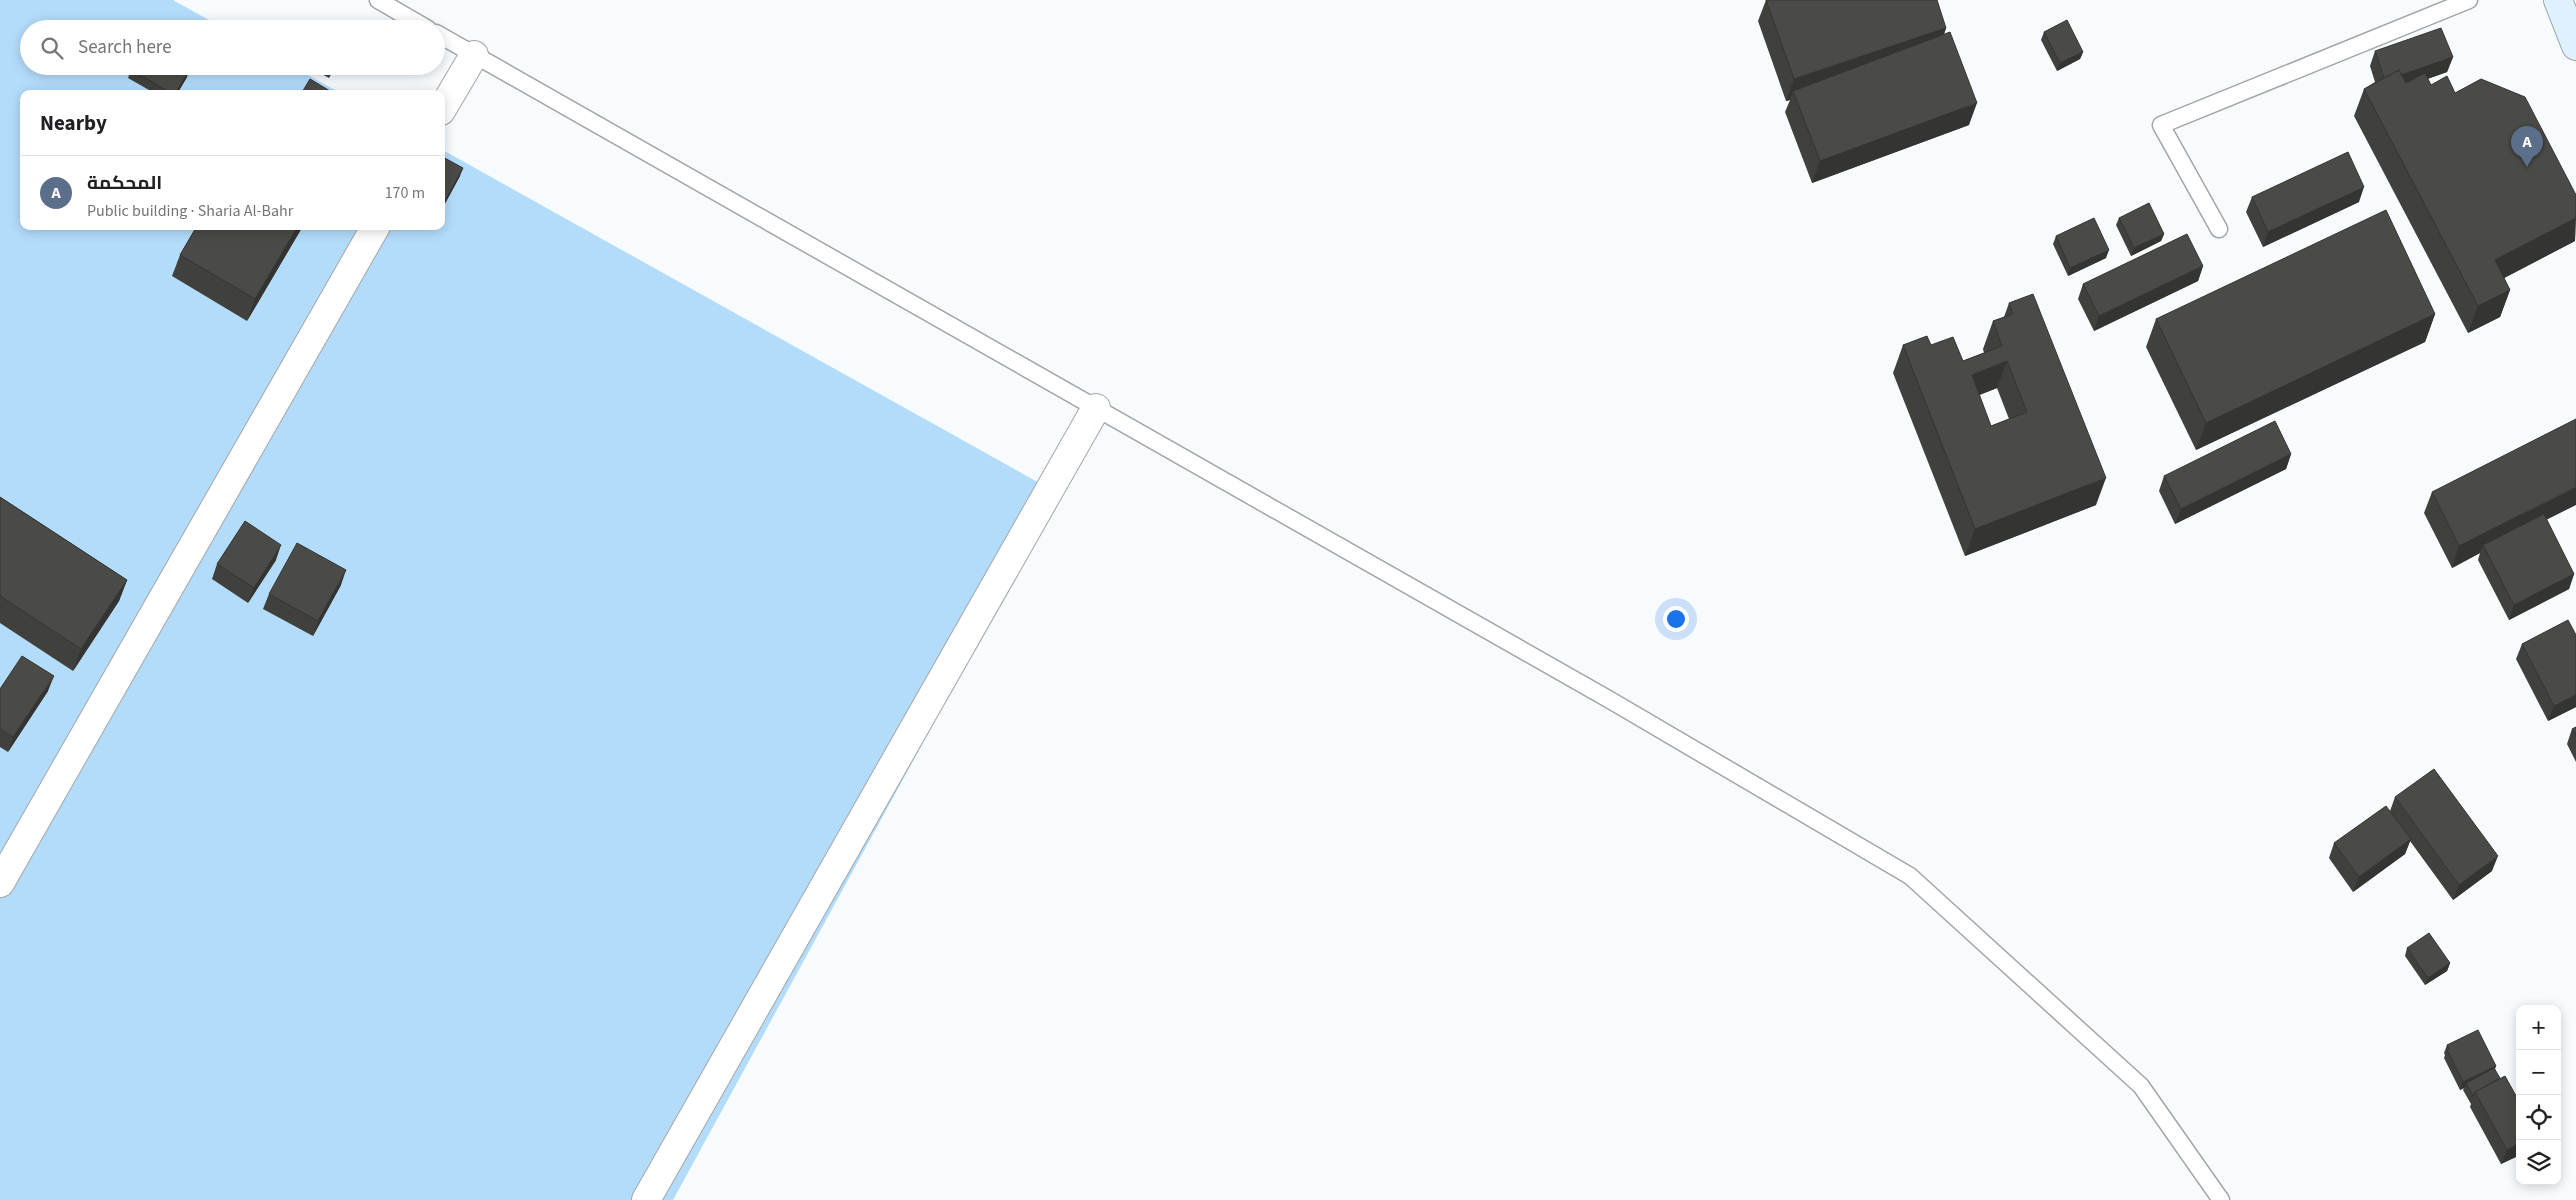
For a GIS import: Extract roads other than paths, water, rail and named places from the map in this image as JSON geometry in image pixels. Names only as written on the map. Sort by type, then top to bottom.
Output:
[{"type":"main road","points":[[2558,0],[2576,46]]},
{"type":"street","points":[[445,104],[474,55]]},
{"type":"street","points":[[0,883],[374,230]]},
{"type":"street","points":[[646,1200],[1096,408]]},
{"type":"lane","points":[[378,0],[412,20]]},
{"type":"lane","points":[[2219,229],[2161,126],[2469,0]]},
{"type":"lane","points":[[445,38],[1610,700],[1910,876],[2141,1086],[2221,1200]]},
{"type":"place","name":"المحكمة","points":[[2527,167]]}]
